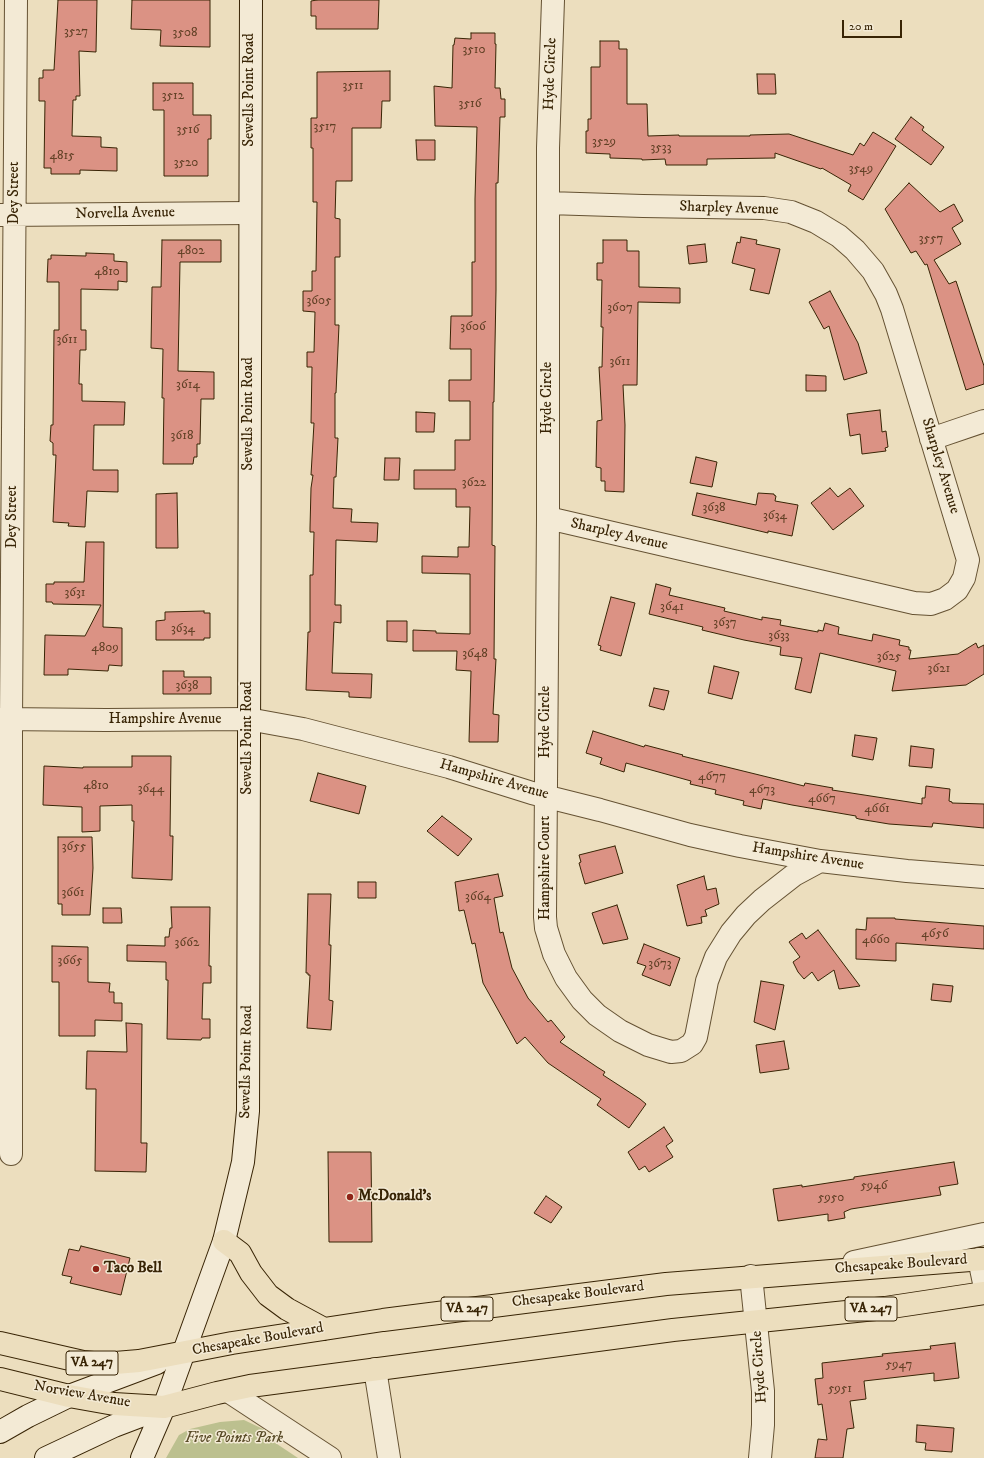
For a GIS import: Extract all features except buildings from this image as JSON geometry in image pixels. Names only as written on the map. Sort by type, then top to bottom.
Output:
[{"type":"main road","points":[[224,1241],[240,1253],[251,1273],[268,1295],[287,1309],[324,1329]]},
{"type":"main road","name":"Chesapeake Boulevard","points":[[185,1353],[232,1343],[382,1320],[666,1284],[814,1271],[982,1259]]},
{"type":"main road","name":"VA 247","points":[[164,1407],[250,1386],[673,1330],[885,1308],[984,1293]]},
{"type":"main road","name":"VA 247","points":[[0,1343],[70,1360],[103,1364],[139,1362],[185,1353]]},
{"type":"main road","name":"Norview Avenue","points":[[0,1379],[69,1396],[114,1404],[164,1407]]},
{"type":"street","name":"Dey Street","points":[[11,1154],[6,719],[7,215],[16,0]]},
{"type":"street","name":"Sewells Point Road","points":[[142,1458],[185,1353],[224,1241],[243,1162],[248,1111],[251,0]]},
{"type":"street","name":"Hyde Circle","points":[[546,796],[548,148],[553,0]]},
{"type":"street","name":"Sharpley Avenue","points":[[548,203],[764,208],[797,215],[816,222],[839,236],[855,250],[873,271],[886,294],[892,309],[968,560],[964,578],[957,590],[945,599],[932,604],[914,603],[548,518]]},
{"type":"street","name":"Norvella Avenue","points":[[7,215],[250,213]]},
{"type":"street","points":[[931,439],[984,421]]},
{"type":"street","name":"Hampshire Avenue","points":[[6,719],[248,719],[303,728],[449,767],[546,796],[690,835],[740,846],[820,861],[984,878]]},
{"type":"street","name":"Hampshire Court","points":[[546,796],[545,917],[546,928],[554,954],[566,978],[582,1000],[592,1010],[620,1031],[648,1045],[671,1052],[682,1051],[692,1044],[696,1037],[707,981],[716,957],[731,933],[746,915],[762,900],[794,875],[820,861]]},
{"type":"street","points":[[814,1271],[984,1234]]},
{"type":"street","points":[[982,1259],[984,1283]]},
{"type":"street","name":"Hyde Circle","points":[[751,1276],[763,1391],[763,1425],[760,1458]]},
{"type":"street","name":"Chesapeake Boulevard","points":[[0,1432],[28,1416],[69,1396],[185,1353]]},
{"type":"street","points":[[375,1369],[389,1458]]},
{"type":"street","points":[[228,1391],[330,1458]]},
{"type":"street","points":[[56,1457],[114,1426],[164,1407]]},
{"type":"green space","name":"Five Points Park","points":[[244,1420],[263,1429],[271,1440],[298,1458],[166,1458],[179,1435],[190,1429],[220,1422]]},
{"type":"place","name":"McDonald's","points":[[350,1197]]},
{"type":"place","name":"Taco Bell","points":[[96,1269]]}]
